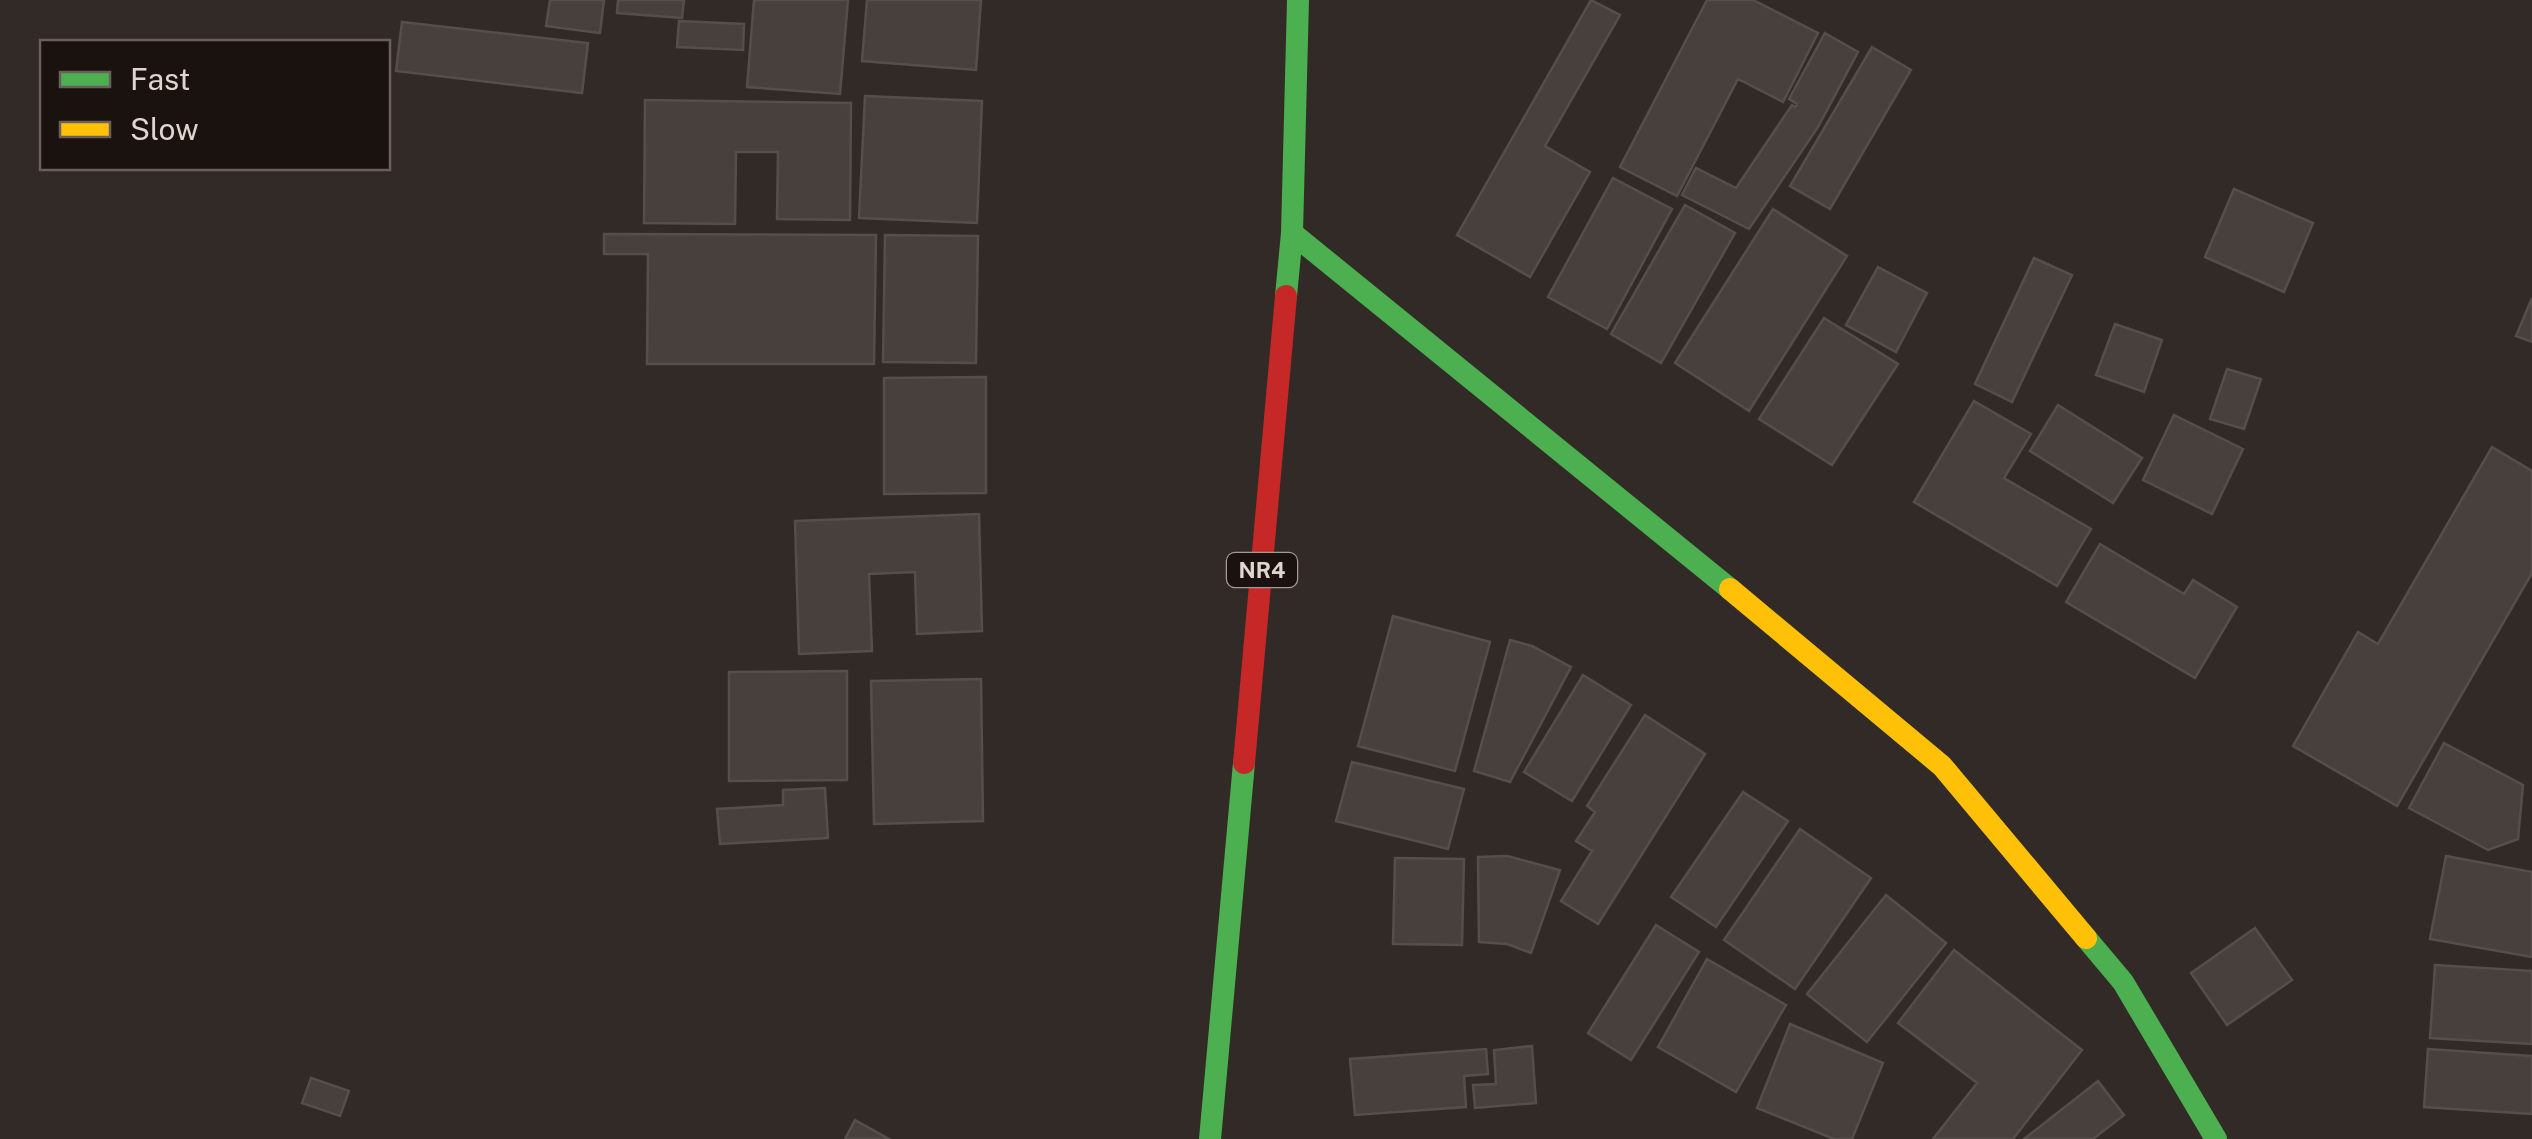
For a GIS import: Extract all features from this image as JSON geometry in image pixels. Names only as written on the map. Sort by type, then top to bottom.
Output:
[{"type":"main road","name":"NR4","points":[[1210,1139],[1292,233],[1298,0]]},
{"type":"main road","points":[[1292,233],[1667,536],[1942,766],[2124,982],[2216,1139]]},
{"type":"building","points":[[550,0],[604,0],[600,33],[546,26]]},
{"type":"building","points":[[618,0],[684,0],[682,18],[617,13]]},
{"type":"building","points":[[754,0],[848,0],[840,94],[747,87]]},
{"type":"building","points":[[867,0],[981,0],[976,70],[862,61]]},
{"type":"building","points":[[1591,0],[1620,15],[1545,146],[1590,172],[1530,277],[1457,235]]},
{"type":"building","points":[[1707,0],[1753,0],[1818,33],[1783,102],[1738,79],[1677,196],[1620,167]]},
{"type":"building","points":[[679,21],[744,24],[743,50],[677,47]]},
{"type":"building","points":[[402,22],[588,43],[582,93],[396,71]]},
{"type":"building","points":[[1825,33],[1858,52],[1818,127],[1749,229],[1682,195],[1696,168],[1736,188],[1792,105],[1797,104],[1789,99]]},
{"type":"building","points":[[1872,47],[1911,70],[1830,209],[1790,186]]},
{"type":"building","points":[[865,96],[982,101],[977,223],[859,218]]},
{"type":"building","points":[[645,100],[851,103],[850,220],[777,219],[778,152],[736,152],[735,224],[644,223]]},
{"type":"building","points":[[1613,178],[1672,209],[1607,329],[1548,297]]},
{"type":"building","points":[[2234,189],[2313,223],[2284,292],[2205,257]]},
{"type":"building","points":[[1685,205],[1735,233],[1661,363],[1611,334]]},
{"type":"building","points":[[1773,209],[1847,256],[1749,411],[1675,363]]},
{"type":"building","points":[[604,234],[876,235],[874,364],[647,364],[648,254],[604,254]]},
{"type":"building","points":[[885,235],[978,236],[976,363],[883,362]]},
{"type":"building","points":[[2034,258],[2072,275],[2012,402],[1975,384]]},
{"type":"building","points":[[1878,267],[1927,293],[1896,352],[1846,325]]},
{"type":"building","points":[[2532,298],[2532,342],[2516,336]]},
{"type":"building","points":[[1824,318],[1898,364],[1832,465],[1759,419]]},
{"type":"building","points":[[2115,324],[2162,340],[2144,392],[2096,375]]},
{"type":"building","points":[[2227,369],[2261,379],[2244,429],[2210,419]]},
{"type":"building","points":[[986,377],[986,493],[884,494],[884,378]]},
{"type":"building","points":[[1974,401],[2031,434],[2004,478],[2091,529],[2057,586],[1914,502]]},
{"type":"building","points":[[2058,405],[2142,458],[2113,503],[2030,451]]},
{"type":"building","points":[[2174,415],[2243,449],[2212,514],[2143,480]]},
{"type":"building","points":[[2492,447],[2532,471],[2532,573],[2397,806],[2293,746],[2358,632],[2378,644]]},
{"type":"building","points":[[979,514],[982,631],[917,634],[915,572],[869,574],[872,651],[799,654],[795,521]]},
{"type":"building","points":[[2100,544],[2184,594],[2193,580],[2237,607],[2195,678],[2066,602]]},
{"type":"building","points":[[1393,616],[1490,642],[1455,771],[1358,746]]},
{"type":"building","points":[[1510,640],[1532,646],[1571,667],[1510,782],[1474,771]]},
{"type":"building","points":[[847,671],[847,780],[729,781],[729,672]]},
{"type":"building","points":[[1583,675],[1631,705],[1572,801],[1524,772]]},
{"type":"building","points":[[981,679],[983,821],[874,824],[871,681]]},
{"type":"building","points":[[1645,715],[1705,754],[1598,924],[1561,901],[1592,851],[1576,841],[1595,812],[1587,806]]},
{"type":"building","points":[[2444,743],[2523,785],[2518,839],[2488,850],[2409,808]]},
{"type":"building","points":[[1352,762],[1464,789],[1448,849],[1336,821]]},
{"type":"building","points":[[825,788],[828,838],[720,844],[717,809],[783,805],[783,790]]},
{"type":"building","points":[[1743,792],[1788,821],[1716,927],[1671,897]]},
{"type":"building","points":[[1800,829],[1871,878],[1795,989],[1724,940]]},
{"type":"building","points":[[1507,856],[1560,870],[1531,953],[1507,944],[1479,942],[1478,857]]},
{"type":"building","points":[[2446,856],[2532,872],[2532,957],[2430,939]]},
{"type":"building","points":[[1395,858],[1464,859],[1462,945],[1393,944]]},
{"type":"building","points":[[1886,895],[1946,943],[1867,1042],[1807,994]]},
{"type":"building","points":[[1656,925],[1699,952],[1631,1060],[1588,1033]]},
{"type":"building","points":[[2255,928],[2292,980],[2227,1025],[2191,973]]},
{"type":"building","points":[[1954,950],[2082,1050],[2013,1139],[1933,1139],[1977,1083],[1898,1023]]},
{"type":"building","points":[[1707,959],[1786,1005],[1736,1092],[1658,1047]]},
{"type":"building","points":[[2435,965],[2532,971],[2532,1044],[2430,1038]]},
{"type":"building","points":[[1790,1024],[1883,1063],[1852,1139],[1834,1139],[1757,1108]]},
{"type":"building","points":[[1532,1046],[1536,1103],[1475,1108],[1473,1085],[1496,1084],[1494,1050]]},
{"type":"building","points":[[1486,1049],[1488,1074],[1464,1076],[1466,1107],[1355,1115],[1350,1059]]},
{"type":"building","points":[[2428,1049],[2532,1056],[2532,1114],[2424,1107]]},
{"type":"building","points":[[311,1078],[349,1091],[340,1116],[302,1103]]},
{"type":"building","points":[[2098,1081],[2124,1115],[2093,1139],[2024,1139]]},
{"type":"building","points":[[855,1120],[889,1139],[845,1139]]},
{"type":"traffic: fast","points":[[1286,296],[1292,233],[1298,0]]},
{"type":"traffic: fast","points":[[1292,233],[1730,589]]},
{"type":"traffic: fast","points":[[1210,1139],[1244,763]]},
{"type":"traffic: fast","points":[[2086,938],[2123,982],[2216,1139]]},
{"type":"traffic: slow","points":[[1730,589],[1942,766],[2086,938]]},
{"type":"traffic: jam","points":[[1244,763],[1286,296]]}]
